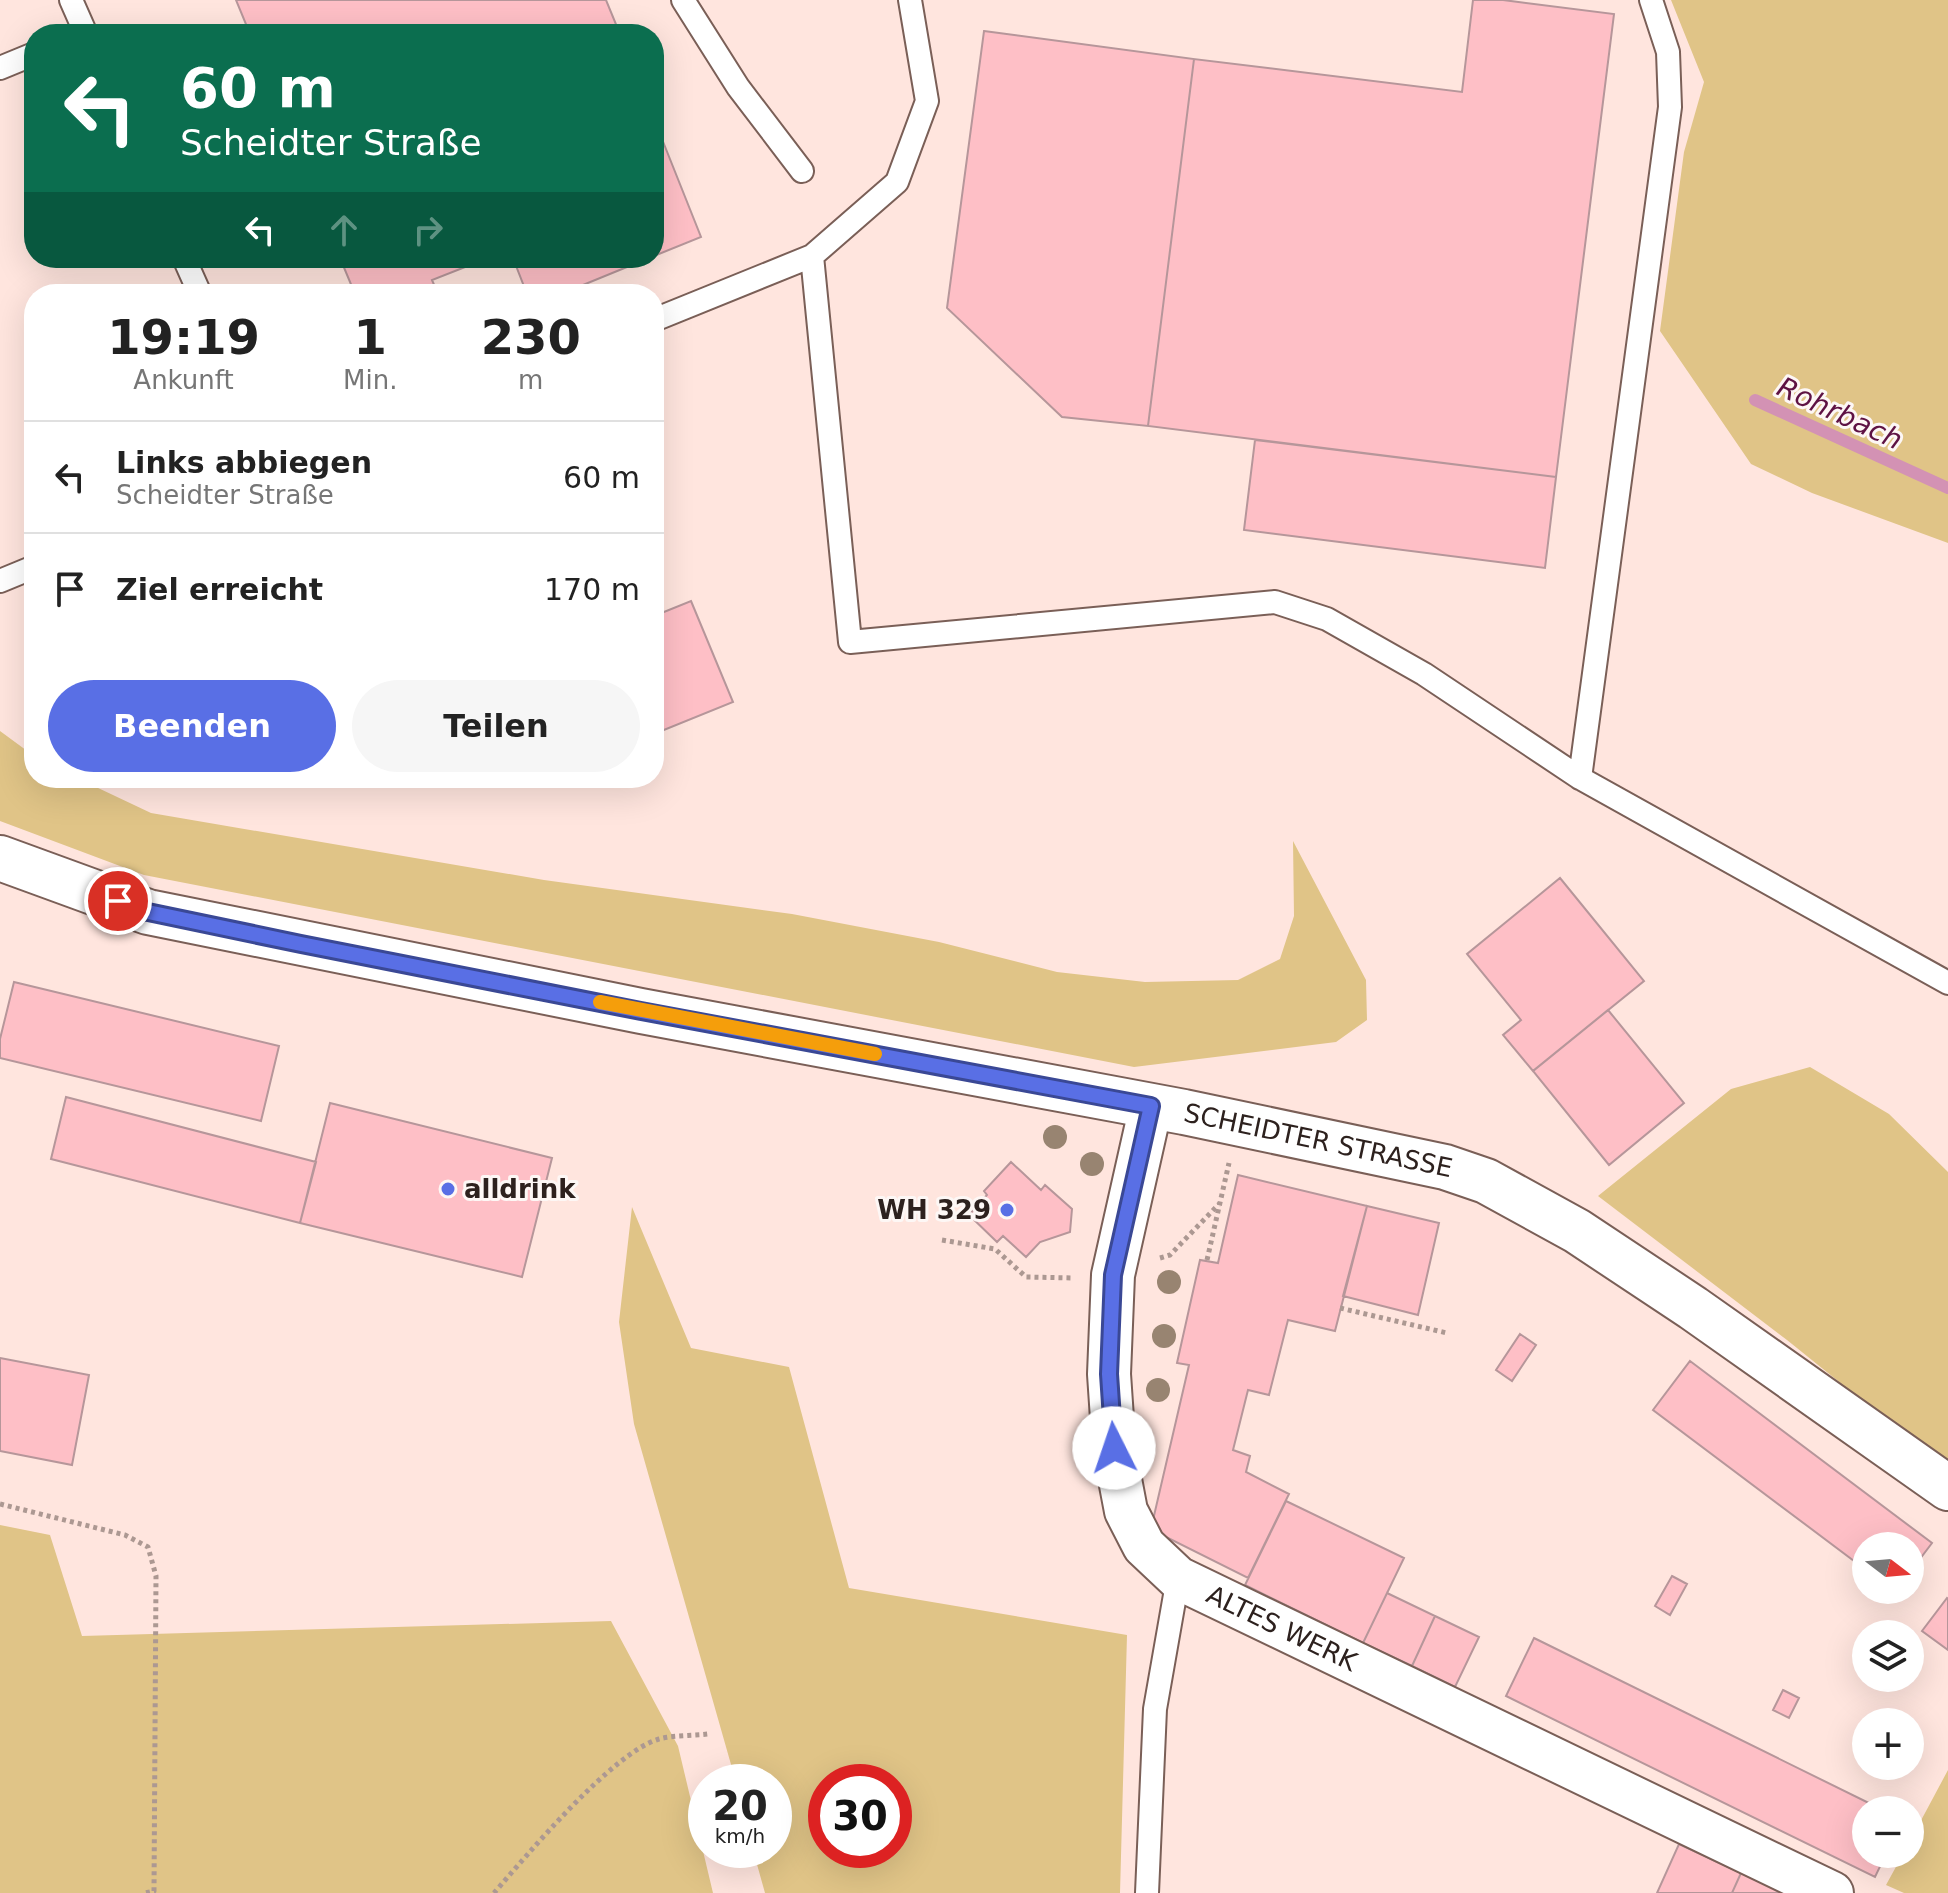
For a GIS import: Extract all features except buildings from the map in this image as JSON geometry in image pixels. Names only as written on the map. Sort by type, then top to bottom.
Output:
[{"type":"main road","name":"SCHEIDTER STRASSE","points":[[0,858],[148,912],[657,1014],[1238,1123],[1445,1167],[1486,1181],[1577,1231],[1948,1488]]},
{"type":"street","name":"ALTES WERK","points":[[1151,1106],[1113,1275],[1109,1374],[1114,1448],[1126,1511],[1144,1546],[1178,1578],[1832,1893]]},
{"type":"lane","points":[[71,0],[80,24]]},
{"type":"lane","points":[[683,0],[738,87],[802,171]]},
{"type":"lane","points":[[664,316],[812,256],[897,182],[927,101],[910,0]]},
{"type":"lane","points":[[1580,778],[1670,107],[1668,52],[1651,0]]},
{"type":"lane","points":[[0,68],[24,58]]},
{"type":"lane","points":[[812,256],[850,642],[1275,602],[1327,619],[1424,674],[1580,778],[1948,983]]},
{"type":"lane","points":[[0,581],[24,571]]},
{"type":"lane","points":[[1147,1893],[1155,1709],[1178,1578]]},
{"type":"path","points":[[1207,1260],[1238,1123]]},
{"type":"path","points":[[1340,1308],[1447,1333]]},
{"type":"path","points":[[0,1504],[125,1535],[148,1547],[156,1576],[154,1891],[145,1893]]},
{"type":"path","points":[[494,1893],[563,1817],[630,1753],[659,1739],[708,1734]]},
{"type":"shaded area","points":[[1671,0],[1948,0],[1948,543],[1812,493],[1751,464],[1660,331],[1684,152],[1704,82]]},
{"type":"shaded area","points":[[0,731],[24,749],[24,788],[98,788],[151,813],[544,880],[792,914],[939,942],[1057,972],[1145,982],[1238,980],[1280,959],[1294,916],[1293,841],[1366,980],[1367,1020],[1336,1042],[1134,1067],[144,875],[0,821]]},
{"type":"shaded area","points":[[1810,1067],[1889,1114],[1948,1172],[1948,1460],[1920,1447],[1787,1340],[1598,1196],[1731,1089]]},
{"type":"shaded area","points":[[632,1207],[691,1348],[789,1367],[849,1588],[1127,1635],[1120,1893],[765,1893],[758,1868],[792,1868],[792,1764],[731,1764],[634,1424],[619,1322]]},
{"type":"shaded area","points":[[0,1525],[50,1535],[82,1636],[611,1621],[678,1746],[688,1788],[688,1868],[707,1868],[713,1893],[0,1893]]},
{"type":"shaded area","points":[[1948,1770],[1948,1893],[1904,1893],[1886,1885],[1895,1868],[1924,1868],[1924,1815]]},
{"type":"waterway","name":"Rohrbach","points":[[1755,400],[1948,488]]},
{"type":"slow traffic","points":[[600,1002],[875,1054]]},
{"type":"place","name":"alldrink","points":[[448,1189]]},
{"type":"place","name":"WH 329","points":[[1007,1210]]},
{"type":"route","points":[[118,901],[148,912],[301,944],[1151,1106],[1113,1275],[1109,1374],[1114,1448]]}]
